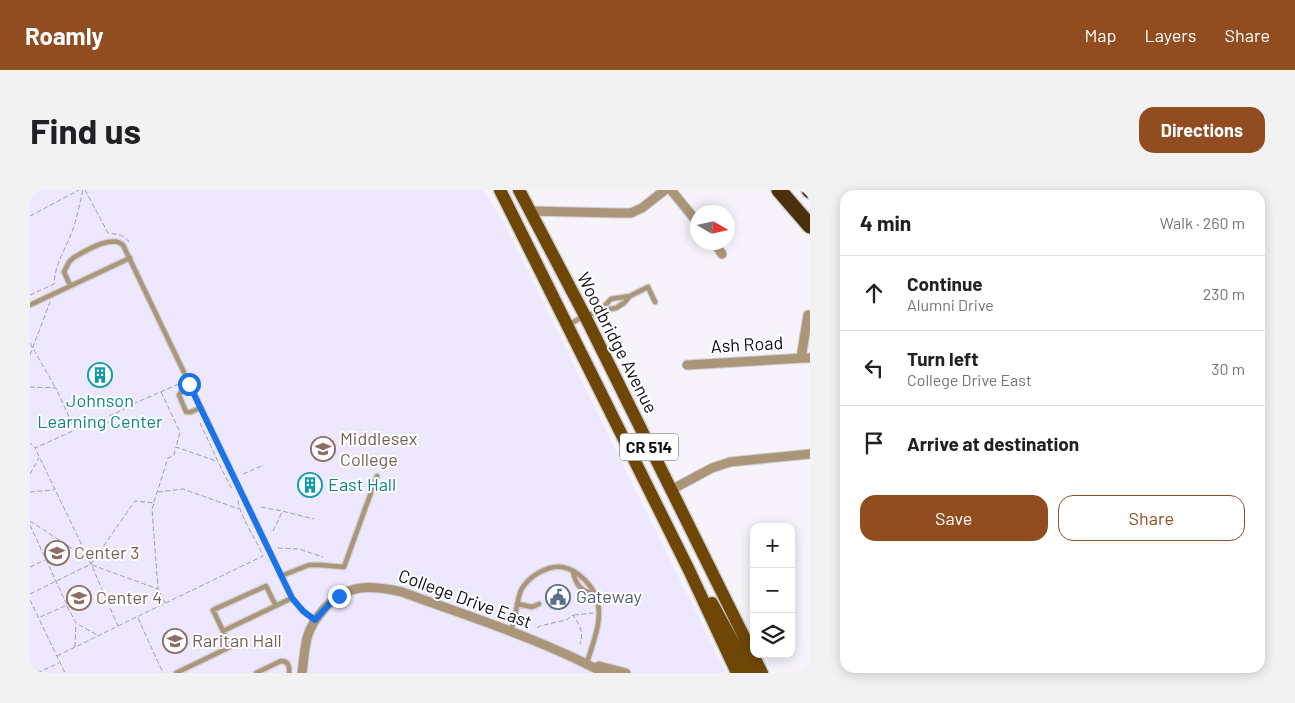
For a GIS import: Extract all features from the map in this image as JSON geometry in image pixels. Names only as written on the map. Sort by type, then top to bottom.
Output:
[{"type":"highway","points":[[779,190],[810,226]]},
{"type":"main road","name":"Woodbridge Avenue","points":[[499,190],[689,570],[737,673]]},
{"type":"main road","name":"Woodbridge Avenue","points":[[519,190],[585,316],[762,673]]},
{"type":"main road","points":[[689,570],[714,606],[750,673]]},
{"type":"street","points":[[529,210],[618,214],[642,208],[665,190]]},
{"type":"street","points":[[671,190],[690,213]]},
{"type":"street","points":[[719,250],[722,254]]},
{"type":"street","points":[[805,358],[808,315]]},
{"type":"street","name":"Ash Road","points":[[687,365],[805,358]]},
{"type":"street","points":[[671,490],[712,468],[730,462],[810,454]]},
{"type":"street","name":"College Drive East","points":[[302,673],[308,634],[315,620],[339,596],[350,590],[368,587],[402,592],[511,632],[604,673]]},
{"type":"street","points":[[587,664],[626,673]]},
{"type":"lane","points":[[70,285],[64,272],[66,266],[73,258],[109,241],[120,242],[123,245],[292,598],[303,611],[315,620]]},
{"type":"lane","points":[[30,305],[130,258]]},
{"type":"lane","points":[[600,311],[611,299],[630,296],[648,287],[655,302]]},
{"type":"lane","points":[[568,325],[585,316],[616,308],[630,296]]},
{"type":"lane","points":[[190,386],[178,395],[186,412],[188,413],[200,408]]},
{"type":"lane","points":[[281,576],[309,565],[344,567],[376,476]]},
{"type":"lane","points":[[511,632],[520,591],[529,580],[541,572],[563,567],[590,584],[599,606],[599,620],[587,664]]},
{"type":"lane","points":[[573,572],[577,585],[586,591],[595,593]]},
{"type":"lane","points":[[176,673],[230,647],[213,610],[266,586],[276,606]]},
{"type":"lane","points":[[222,631],[292,598]]},
{"type":"lane","points":[[518,604],[532,607],[540,604]]},
{"type":"lane","points":[[256,673],[280,661],[288,664],[289,673]]},
{"type":"path","points":[[30,216],[79,190]]},
{"type":"path","points":[[84,190],[108,233],[118,234],[128,240],[128,246]]},
{"type":"path","points":[[30,295],[54,284],[59,260],[70,238],[84,190]]},
{"type":"path","points":[[30,355],[51,300]]},
{"type":"path","points":[[30,343],[56,388],[75,430]]},
{"type":"path","points":[[133,404],[182,383]]},
{"type":"path","points":[[30,387],[56,388]]},
{"type":"path","points":[[162,392],[180,432],[174,455],[168,458],[152,509],[158,589],[165,604]]},
{"type":"path","points":[[35,448],[129,407]]},
{"type":"path","points":[[195,411],[235,494]]},
{"type":"path","points":[[101,420],[131,430]]},
{"type":"path","points":[[30,443],[35,448],[89,559],[118,626]]},
{"type":"path","points":[[176,447],[218,462]]},
{"type":"path","points":[[30,474],[40,458]]},
{"type":"path","points":[[243,474],[264,465]]},
{"type":"path","points":[[157,492],[183,489],[239,509]]},
{"type":"path","points":[[30,492],[55,490]]},
{"type":"path","points":[[57,656],[263,556],[239,509],[238,500]]},
{"type":"path","points":[[30,594],[91,564],[135,501],[154,503]]},
{"type":"path","points":[[261,507],[282,510],[314,519]]},
{"type":"path","points":[[273,531],[282,510]]},
{"type":"path","points":[[30,521],[89,559]]},
{"type":"path","points":[[30,525],[76,623],[76,647]]},
{"type":"path","points":[[278,548],[299,549],[323,557]]},
{"type":"path","points":[[30,566],[46,559]]},
{"type":"path","points":[[91,564],[158,589]]},
{"type":"path","points":[[30,600],[65,673]]},
{"type":"path","points":[[38,618],[67,605]]},
{"type":"path","points":[[537,628],[566,620],[573,615],[594,613],[595,610]]},
{"type":"path","points":[[573,615],[582,632],[580,644]]},
{"type":"path","points":[[138,617],[163,673]]},
{"type":"path","points":[[76,623],[98,636]]},
{"type":"path","points":[[37,673],[60,663]]},
{"type":"shaded area","name":"Middlesex College","points":[[30,190],[484,190],[505,226],[726,673],[30,673]]},
{"type":"place","name":"Johnson Learning Center","points":[[100,375]]},
{"type":"place","name":"Middlesex College","points":[[323,449]]},
{"type":"place","name":"East Hall","points":[[310,485]]},
{"type":"place","name":"Center 3","points":[[57,553]]},
{"type":"place","name":"Gateway","points":[[558,597]]},
{"type":"place","name":"Center 4","points":[[79,598]]},
{"type":"place","name":"Raritan Hall","points":[[175,641]]},
{"type":"route","points":[[189,384],[292,598],[303,611],[315,620],[339,596]]}]
